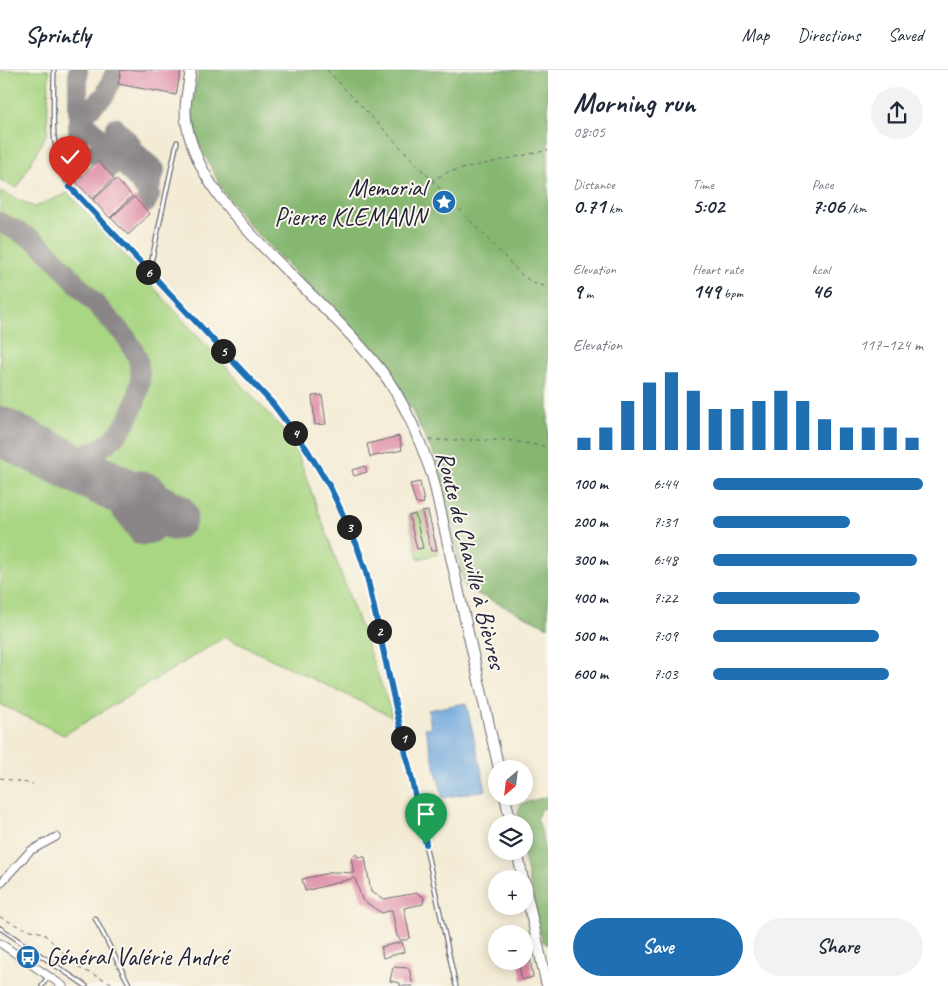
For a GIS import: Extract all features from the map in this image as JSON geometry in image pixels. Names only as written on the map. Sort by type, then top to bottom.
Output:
[{"type":"main road","name":"Route de Chaville à Bièvres","points":[[191,70],[186,114],[191,140],[210,183],[229,211],[380,368],[400,400],[420,443],[433,478],[497,760]]},
{"type":"main road","points":[[532,915],[545,964],[547,986]]},
{"type":"street","points":[[0,884],[30,851],[56,837]]},
{"type":"street","points":[[0,943],[63,986]]},
{"type":"lane","points":[[54,70],[54,135],[63,177],[149,273],[273,404],[306,448],[330,487],[356,543],[366,572],[456,986]]},
{"type":"lane","points":[[149,273],[177,142]]},
{"type":"lane","points":[[95,918],[130,986]]},
{"type":"lane","points":[[0,928],[86,986]]},
{"type":"lane","points":[[42,986],[48,976]]},
{"type":"path","points":[[327,70],[522,275],[533,283],[548,287]]},
{"type":"path","points":[[431,181],[448,172],[548,150]]},
{"type":"path","points":[[420,443],[430,440],[475,439],[506,440],[548,447]]},
{"type":"path","points":[[0,778],[32,784]]},
{"type":"path","points":[[0,917],[20,927],[43,933],[79,968],[118,986]]},
{"type":"green space","points":[[0,70],[49,70],[47,133],[17,188],[0,180]]},
{"type":"green space","points":[[199,70],[548,70],[548,627],[465,588],[434,455],[396,379],[243,219],[222,189],[198,142],[191,112]]},
{"type":"green space","points":[[0,191],[34,207],[68,193],[293,441],[393,717],[225,637],[64,735],[0,704]]},
{"type":"green space","points":[[428,510],[439,554],[418,559],[408,514]]},
{"type":"green space","points":[[548,796],[548,808],[541,809],[537,818],[541,829],[545,860],[548,945],[542,941],[533,898],[533,870],[527,870],[525,860],[533,860],[533,815],[518,815],[521,805],[533,805],[533,801]]},
{"type":"water","points":[[466,703],[486,790],[443,798],[425,728],[431,727],[428,710]]},
{"type":"building","points":[[121,70],[181,70],[176,95],[118,84]]},
{"type":"building","points":[[98,161],[114,178],[92,199],[76,182]]},
{"type":"building","points":[[116,179],[132,196],[110,218],[93,200]]},
{"type":"building","points":[[134,197],[150,214],[128,235],[111,218]]},
{"type":"building","points":[[322,395],[326,424],[315,425],[312,396]]},
{"type":"building","points":[[399,436],[402,450],[370,457],[367,444]]},
{"type":"building","points":[[365,466],[367,472],[354,476],[352,470]]},
{"type":"building","points":[[420,482],[424,503],[416,504],[410,484]]},
{"type":"building","points":[[428,511],[437,550],[431,551],[422,512]]},
{"type":"building","points":[[415,514],[423,548],[417,549],[409,516]]},
{"type":"building","points":[[357,854],[358,857],[365,857],[371,892],[384,899],[417,893],[424,897],[423,904],[404,908],[410,937],[406,940],[400,940],[397,936],[392,910],[382,913],[362,900],[355,878],[305,891],[302,879],[334,872],[354,873],[351,857]]},
{"type":"building","points":[[402,942],[404,952],[383,958],[381,947]]},
{"type":"building","points":[[393,967],[409,968],[413,986],[400,986],[400,983],[390,981]]},
{"type":"building","points":[[520,970],[532,970],[533,977],[522,980]]},
{"type":"taxiway","points":[[63,160],[73,156],[78,150],[78,70]]},
{"type":"taxiway","points":[[78,120],[105,95],[116,70]]},
{"type":"taxiway","points":[[83,115],[83,120],[115,154]]},
{"type":"taxiway","points":[[107,170],[128,152],[131,144],[115,127]]},
{"type":"taxiway","points":[[73,156],[132,149],[155,170],[146,203],[142,206]]},
{"type":"taxiway","points":[[108,152],[115,154],[150,195],[147,201]]},
{"type":"taxiway","points":[[0,222],[34,240],[46,250],[125,336],[139,364],[139,389],[135,402],[130,415],[115,437],[94,451],[81,455],[61,455],[41,451]]},
{"type":"taxiway","points":[[87,473],[101,484],[140,535],[151,533],[159,528],[163,519],[164,508],[162,498],[157,489],[148,482],[135,480],[116,486]]},
{"type":"runway","points":[[0,431],[173,516]]},
{"type":"place","name":"Memorial Pierre KLEMANN","points":[[444,202]]},
{"type":"place","name":"Général Valérie André","points":[[28,957]]},
{"type":"route","points":[[70,187],[273,404],[306,448],[330,487],[356,543],[366,572],[426,844]]}]
